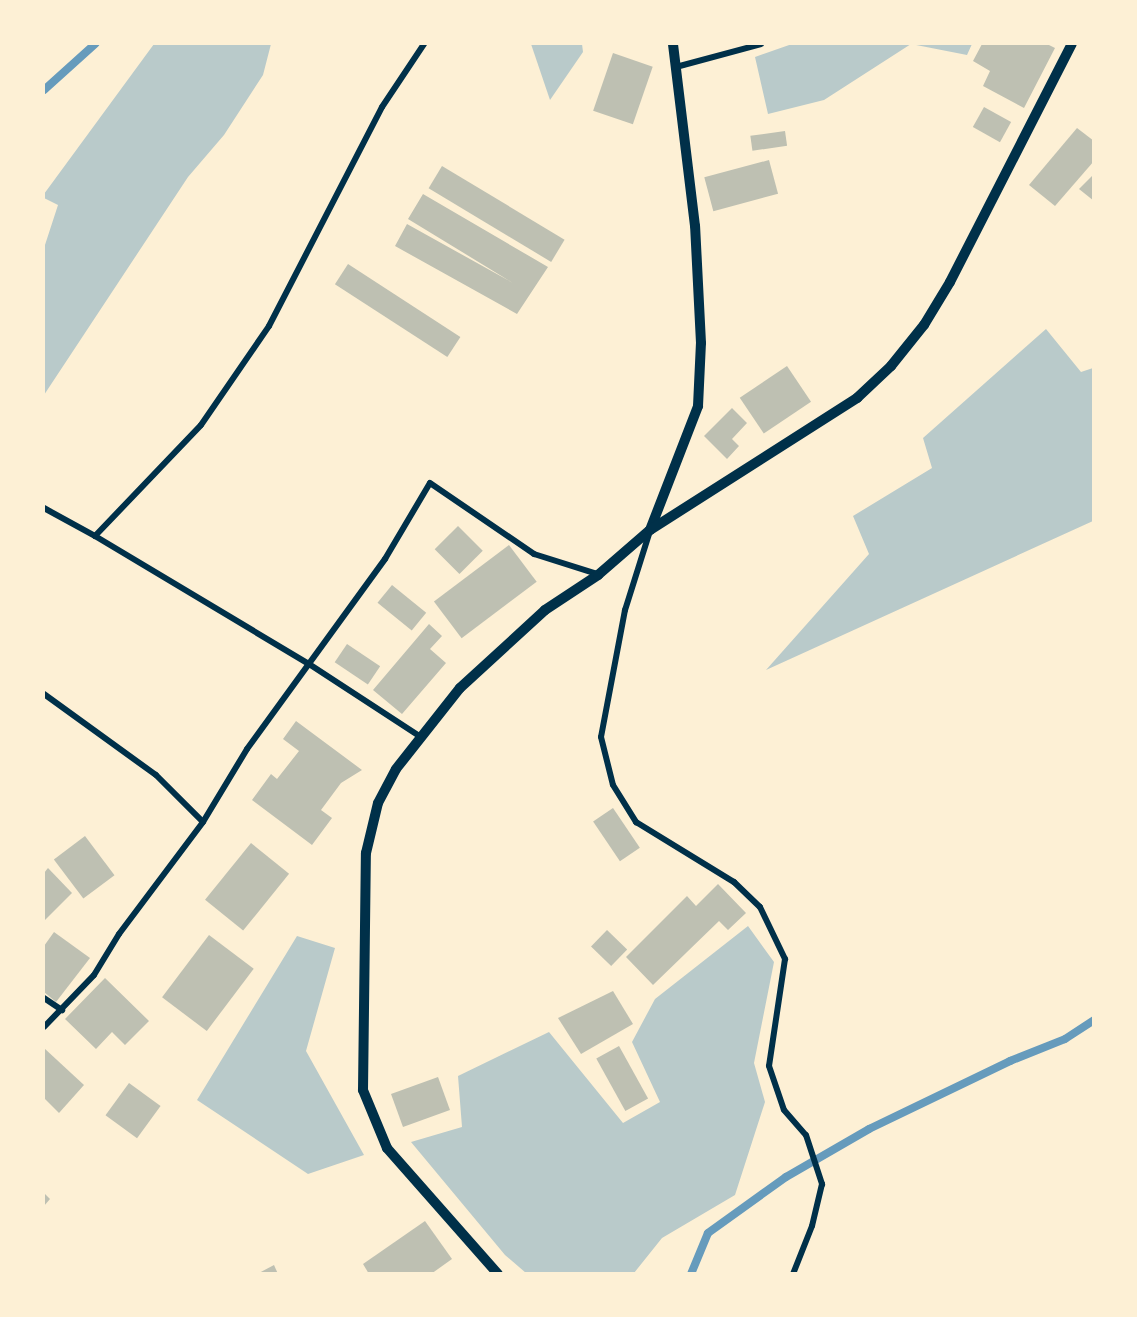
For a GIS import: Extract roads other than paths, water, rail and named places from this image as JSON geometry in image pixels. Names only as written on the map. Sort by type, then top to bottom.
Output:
[{"type":"street","points":[[95,536],[201,425],[269,326],[382,107],[424,44]]},
{"type":"street","points":[[674,44],[700,285],[698,395],[650,530],[625,610],[600,737],[613,785],[636,822],[734,882],[760,908],[785,959],[769,1065],[784,1110],[806,1135],[822,1184],[812,1226],[793,1274]]},
{"type":"street","points":[[676,67],[761,44]]},
{"type":"street","points":[[498,1274],[387,1148],[363,1090],[366,853],[378,803],[396,769],[460,688],[545,610],[598,574],[650,530],[856,398],[891,366],[924,325],[950,282],[1072,44]]},
{"type":"street","points":[[44,1027],[94,975],[119,934],[203,822],[247,749],[386,559],[430,483],[534,554],[598,574]]},
{"type":"street","points":[[44,508],[309,664],[421,737]]},
{"type":"street","points":[[44,694],[156,775],[203,822]]},
{"type":"street","points":[[44,998],[62,1010]]},
{"type":"waterway","points":[[44,90],[95,44]]},
{"type":"waterway","points":[[691,1274],[708,1233],[786,1177],[869,1129],[1010,1061],[1065,1039],[1094,1020]]}]
